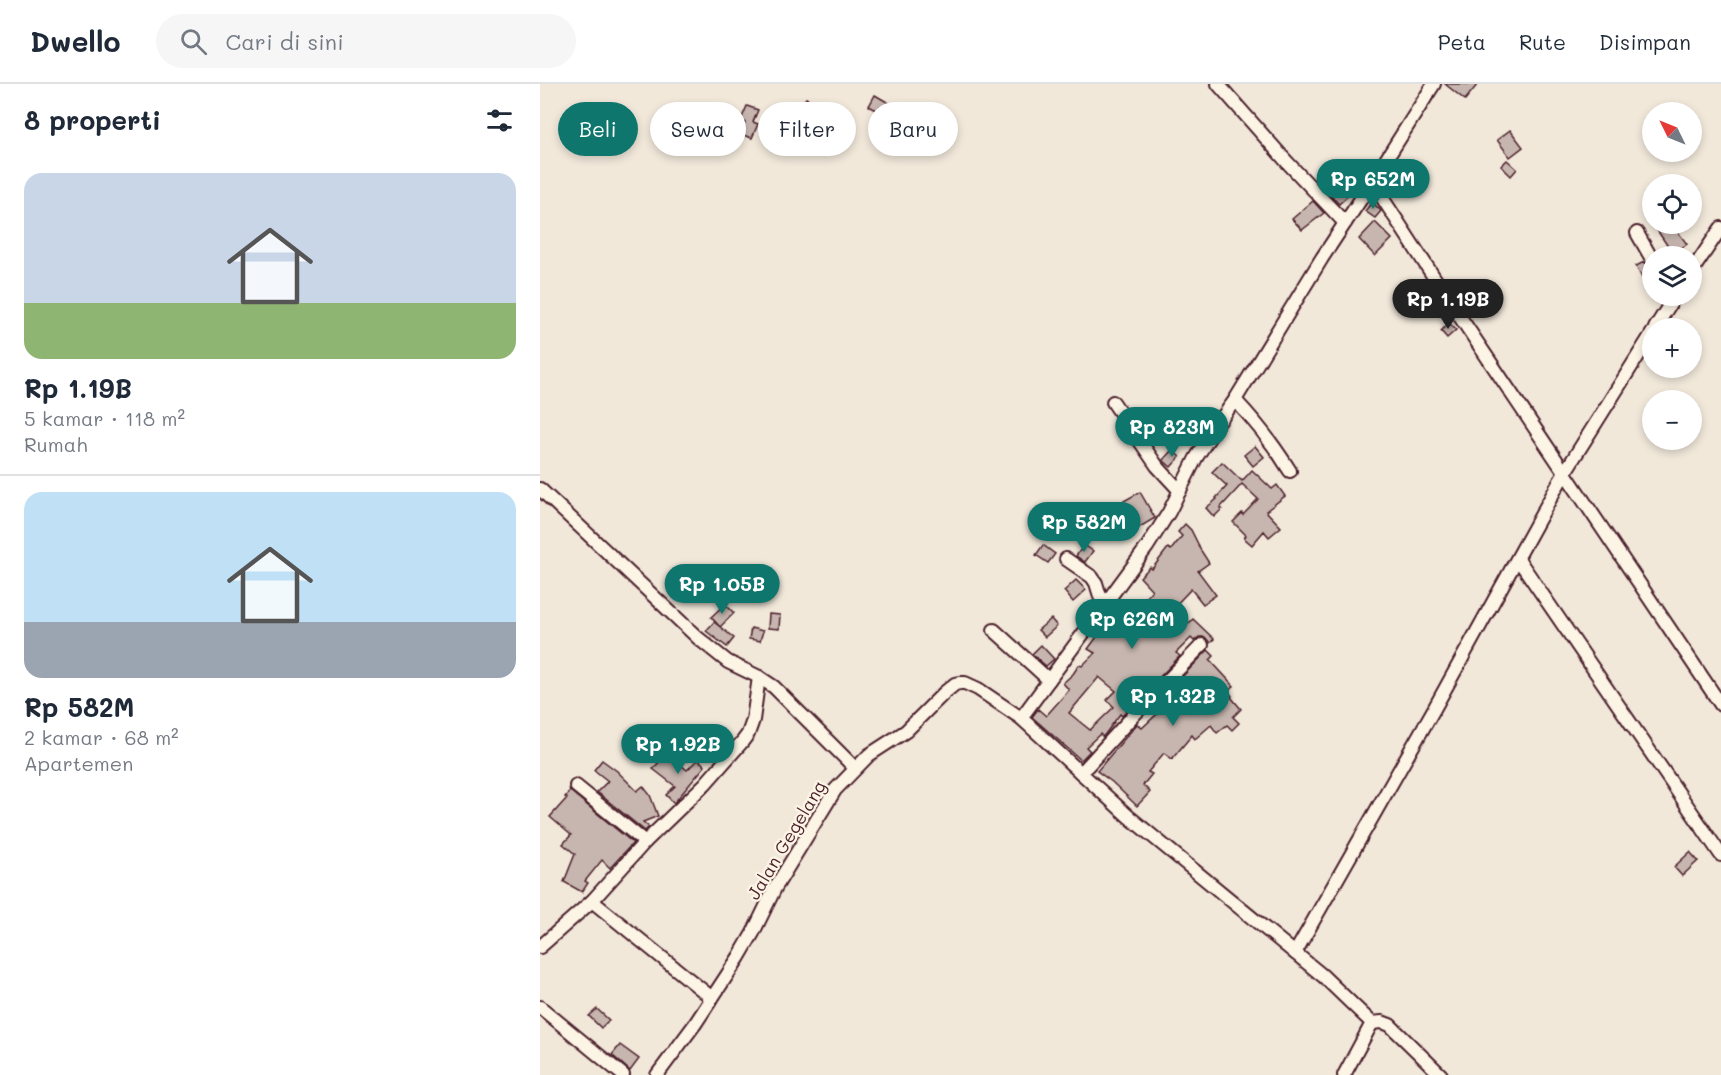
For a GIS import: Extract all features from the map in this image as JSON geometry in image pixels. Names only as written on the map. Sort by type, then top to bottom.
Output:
[{"type":"street","points":[[1218,84],[1345,223]]},
{"type":"street","points":[[1434,84],[1196,458],[1180,491],[1147,547],[1021,718],[1128,816],[1323,976],[1372,1023],[1382,1022],[1390,1025],[1441,1075]]},
{"type":"street","points":[[1372,182],[1721,705]]},
{"type":"street","points":[[1702,256],[1721,228]]},
{"type":"street","points":[[1637,232],[1645,246]]},
{"type":"street","points":[[1295,953],[1565,472],[1642,349]]},
{"type":"street","points":[[1235,400],[1279,452],[1290,471]]},
{"type":"street","points":[[1113,402],[1157,466],[1180,491]]},
{"type":"street","points":[[540,489],[698,638],[728,662],[774,687],[855,768]]},
{"type":"street","points":[[1518,559],[1721,855]]},
{"type":"street","points":[[1066,560],[1092,577],[1103,606]]},
{"type":"street","points":[[994,630],[1049,680]]},
{"type":"street","points":[[1081,773],[1202,645]]},
{"type":"street","points":[[540,946],[592,901],[645,842],[705,784],[748,734],[753,720],[759,677]]},
{"type":"street","name":"Jalan Gegelang","points":[[657,1075],[695,1024],[745,947],[775,888],[835,790],[855,768],[869,755],[913,726],[955,684],[965,683],[972,686],[1021,718]]},
{"type":"street","points":[[576,786],[645,842]]},
{"type":"street","points":[[592,901],[712,998]]},
{"type":"street","points":[[540,1007],[622,1075]]},
{"type":"street","points":[[1344,1075],[1372,1023]]},
{"type":"building","points":[[1445,84],[1478,84],[1465,100]]},
{"type":"building","points":[[875,95],[887,102],[871,102]]},
{"type":"building","points":[[747,106],[758,110],[753,122],[758,124],[752,138],[746,136]]},
{"type":"building","points":[[1510,130],[1523,147],[1510,157],[1497,140]]},
{"type":"building","points":[[1507,160],[1517,169],[1511,176],[1501,166]]},
{"type":"building","points":[[1340,179],[1352,192],[1339,204],[1327,192]]},
{"type":"building","points":[[1313,201],[1324,213],[1302,230],[1292,219]]},
{"type":"building","points":[[1372,202],[1381,211],[1375,218],[1365,211]]},
{"type":"building","points":[[1375,222],[1392,239],[1375,256],[1359,239]]},
{"type":"building","points":[[1660,234],[1680,234],[1687,244],[1684,246],[1668,246]]},
{"type":"building","points":[[1642,263],[1642,278],[1636,266]]},
{"type":"building","points":[[1449,323],[1456,330],[1447,338],[1441,331]]},
{"type":"building","points":[[1255,446],[1264,457],[1253,466],[1244,455]]},
{"type":"building","points":[[1172,450],[1180,457],[1171,467],[1163,460]]},
{"type":"building","points":[[1222,462],[1242,481],[1252,470],[1272,489],[1277,485],[1285,496],[1266,511],[1281,527],[1269,537],[1264,531],[1252,545],[1233,522],[1258,499],[1242,484],[1214,517],[1206,508],[1227,486],[1212,472]]},
{"type":"building","points":[[1140,492],[1155,518],[1128,534],[1113,507]]},
{"type":"building","points":[[1185,524],[1191,530],[1209,563],[1198,571],[1216,595],[1203,604],[1191,589],[1172,609],[1189,623],[1193,619],[1214,639],[1210,643],[1205,637],[1199,637],[1194,641],[1191,638],[1176,653],[1180,656],[1122,716],[1120,714],[1103,737],[1100,734],[1086,747],[1090,751],[1081,760],[1032,717],[1038,709],[1046,716],[1069,690],[1063,683],[1079,665],[1082,666],[1095,653],[1088,649],[1114,614],[1116,616],[1128,603],[1135,610],[1152,590],[1140,577],[1150,567],[1152,569],[1168,548],[1171,550],[1182,536],[1178,532]],"holes":[[[1099,677],[1116,691],[1107,700],[1114,707],[1090,730],[1069,713]]]},
{"type":"building","points":[[1043,545],[1055,554],[1048,563],[1036,555]]},
{"type":"building","points":[[1084,545],[1093,551],[1085,562],[1076,556]]},
{"type":"building","points":[[1076,580],[1086,590],[1073,602],[1064,591]]},
{"type":"building","points":[[725,604],[734,613],[720,627],[711,617]]},
{"type":"building","points":[[769,614],[780,615],[779,629],[768,628]]},
{"type":"building","points":[[1051,619],[1057,626],[1045,637],[1038,630]]},
{"type":"building","points":[[714,622],[734,638],[727,647],[706,631]]},
{"type":"building","points":[[751,628],[763,631],[760,641],[749,639]]},
{"type":"building","points":[[1041,645],[1054,659],[1046,666],[1032,654]]},
{"type":"building","points":[[1208,650],[1214,656],[1210,660],[1234,686],[1228,691],[1241,709],[1233,717],[1239,723],[1232,730],[1227,725],[1217,733],[1211,725],[1195,739],[1192,735],[1172,759],[1164,753],[1148,772],[1152,774],[1143,785],[1150,792],[1137,806],[1097,771],[1137,724],[1142,728],[1157,714],[1153,707]]},
{"type":"building","points":[[707,740],[713,749],[705,756],[698,747]]},
{"type":"building","points":[[667,753],[687,770],[698,759],[705,766],[674,803],[666,795],[675,786],[653,769]]},
{"type":"building","points":[[602,760],[637,791],[643,786],[650,795],[658,816],[643,822],[649,827],[645,831],[597,792],[608,781],[594,770]]},
{"type":"building","points":[[570,791],[633,843],[610,868],[602,860],[585,881],[588,883],[582,892],[564,882],[575,854],[563,844],[571,835],[550,817],[567,798],[565,797]]},
{"type":"building","points":[[1690,852],[1698,861],[1682,876],[1674,867]]},
{"type":"building","points":[[597,1009],[609,1020],[601,1028],[589,1016]]},
{"type":"building","points":[[620,1045],[639,1059],[630,1071],[612,1055]]}]
